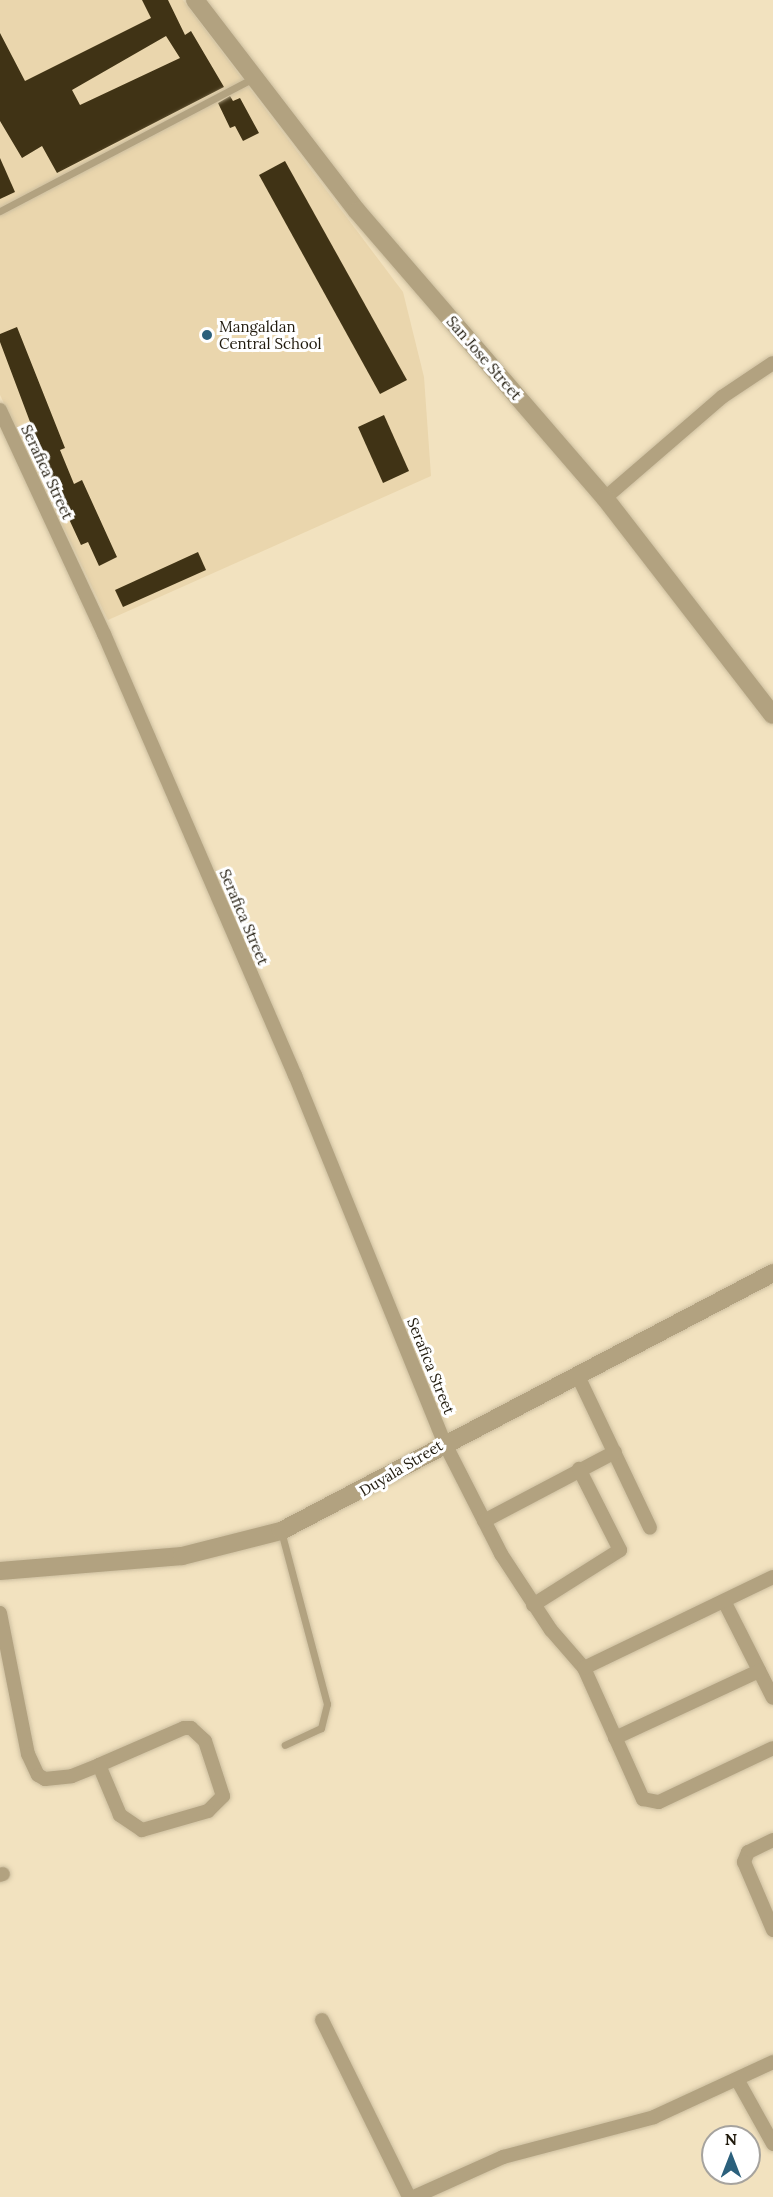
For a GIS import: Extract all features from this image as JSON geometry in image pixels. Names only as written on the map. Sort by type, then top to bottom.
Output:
[{"type":"street","name":"San Jose Street","points":[[195,0],[357,211],[604,498],[773,715]]},
{"type":"street","points":[[604,498],[722,397],[773,363]]},
{"type":"street","name":"Serafica Street","points":[[0,410],[104,634],[295,1075],[444,1442],[484,1521],[533,1605],[584,1668],[643,1799],[653,1802],[773,1748]]},
{"type":"street","name":"Duyala Street","points":[[0,1571],[182,1556],[281,1531],[354,1496],[444,1442],[773,1273]]},
{"type":"street","points":[[577,1374],[650,1528]]},
{"type":"street","points":[[484,1521],[615,1452]]},
{"type":"street","points":[[533,1605],[620,1550],[579,1469]]},
{"type":"street","points":[[584,1668],[725,1603],[773,1577]]},
{"type":"street","points":[[725,1603],[773,1698]]},
{"type":"street","points":[[0,1613],[31,1766],[45,1779],[56,1779],[99,1765],[191,1728],[205,1741],[223,1796],[208,1811],[142,1830],[120,1815],[99,1765]]},
{"type":"street","points":[[615,1738],[759,1671]]},
{"type":"street","points":[[773,1840],[748,1852],[744,1862],[773,1930]]},
{"type":"street","points":[[322,2020],[412,2197],[503,2157],[619,2128],[738,2081],[773,2062]]},
{"type":"street","points":[[738,2081],[773,2144]]},
{"type":"lane","points":[[0,211],[254,78]]},
{"type":"lane","points":[[281,1531],[327,1704],[321,1728],[285,1745]]},
{"type":"shaded area","name":"Mangaldan Central School","points":[[0,0],[183,0],[403,292],[424,377],[431,476],[108,620],[0,395]]},
{"type":"building","points":[[142,0],[168,0],[185,35],[191,31],[224,87],[57,173],[42,146],[22,158],[0,121],[0,33],[25,81],[151,18]],"holes":[[[166,36],[180,58],[80,105],[72,90]]]},
{"type":"building","points":[[230,96],[233,101],[240,98],[259,133],[243,141],[235,126],[230,128],[218,103]]},
{"type":"building","points":[[0,158],[15,192],[0,199]]},
{"type":"building","points":[[285,161],[407,380],[380,394],[259,175]]},
{"type":"building","points":[[17,327],[65,448],[60,450],[74,484],[82,480],[117,557],[99,566],[88,542],[81,545],[56,491],[0,342],[0,334]]},
{"type":"building","points":[[384,415],[409,471],[383,483],[358,427]]},
{"type":"building","points":[[198,552],[206,570],[123,607],[115,590]]},
{"type":"place","name":"Mangaldan Central School","points":[[207,335]]}]
